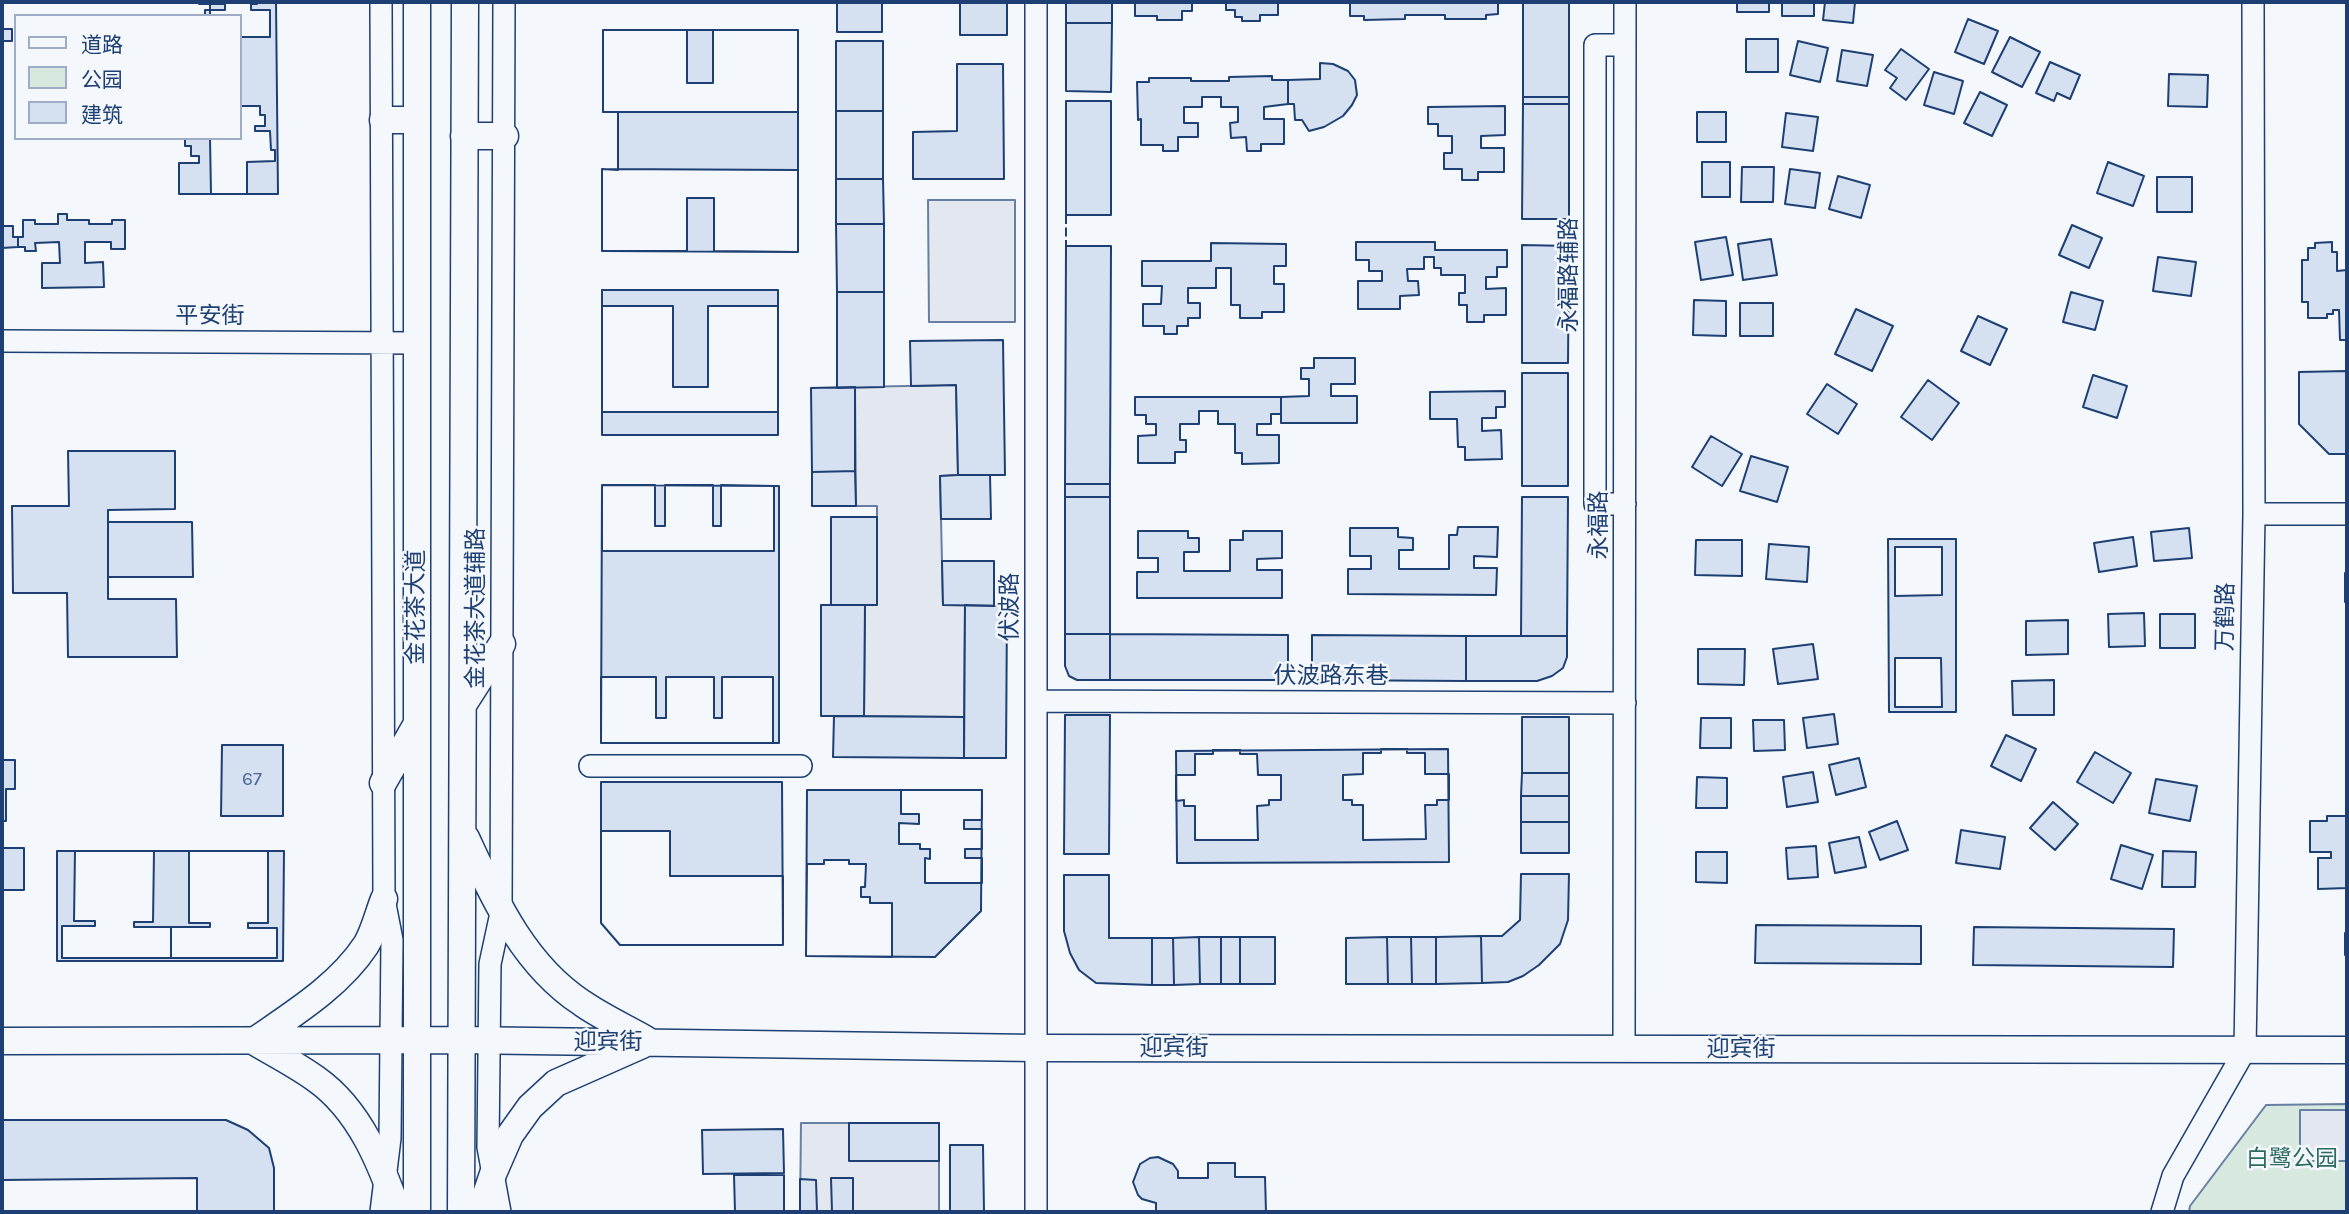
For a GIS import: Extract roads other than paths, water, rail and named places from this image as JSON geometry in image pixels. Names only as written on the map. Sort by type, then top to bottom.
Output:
[{"type":"main road","name":"金花茶大道","points":[[416,1212],[403,1040],[416,725],[417,2]]},
{"type":"main road","name":"金花茶大道","points":[[461,1212],[465,2]]},
{"type":"main road","points":[[383,120],[417,120]]},
{"type":"main road","points":[[464,136],[505,136]]},
{"type":"main road","points":[[463,705],[502,644]]},
{"type":"main road","points":[[383,783],[416,725]]},
{"type":"main road","points":[[462,831],[501,913],[539,967],[581,1003],[650,1042]]},
{"type":"main road","points":[[384,899],[367,944],[349,966],[314,999],[254,1041],[318,1080],[350,1111],[373,1149],[398,1212]]},
{"type":"main road","name":"迎宾街","points":[[2,1041],[489,1040],[1035,1048],[2347,1049]]},
{"type":"main road","points":[[480,1212],[510,1135],[530,1107],[556,1083],[650,1042]]},
{"type":"street","points":[[381,2],[384,899],[392,940],[403,1040],[381,1212]]},
{"type":"street","name":"金花茶大道辅路","points":[[499,1212],[488,1147],[490,964],[501,913],[504,2]]},
{"type":"street","name":"伏波路","points":[[1035,2],[1036,1212]]},
{"type":"street","name":"永福路","points":[[1625,2],[1625,1049]]},
{"type":"street","name":"万鹤路","points":[[2162,1212],[2173,1176],[2245,1050],[2255,514],[2253,2]]},
{"type":"street","name":"永福路辅路","points":[[1625,45],[1595,45],[1595,504],[1625,504]]},
{"type":"street","name":"平安街","points":[[2,341],[417,343]]},
{"type":"street","points":[[2255,514],[2347,514]]},
{"type":"street","name":"伏波路东巷","points":[[1036,701],[1625,703]]},
{"type":"street","points":[[590,766],[801,766]]},
{"type":"park label","name":"白鹭公园","points":[[2292,1159]]}]
